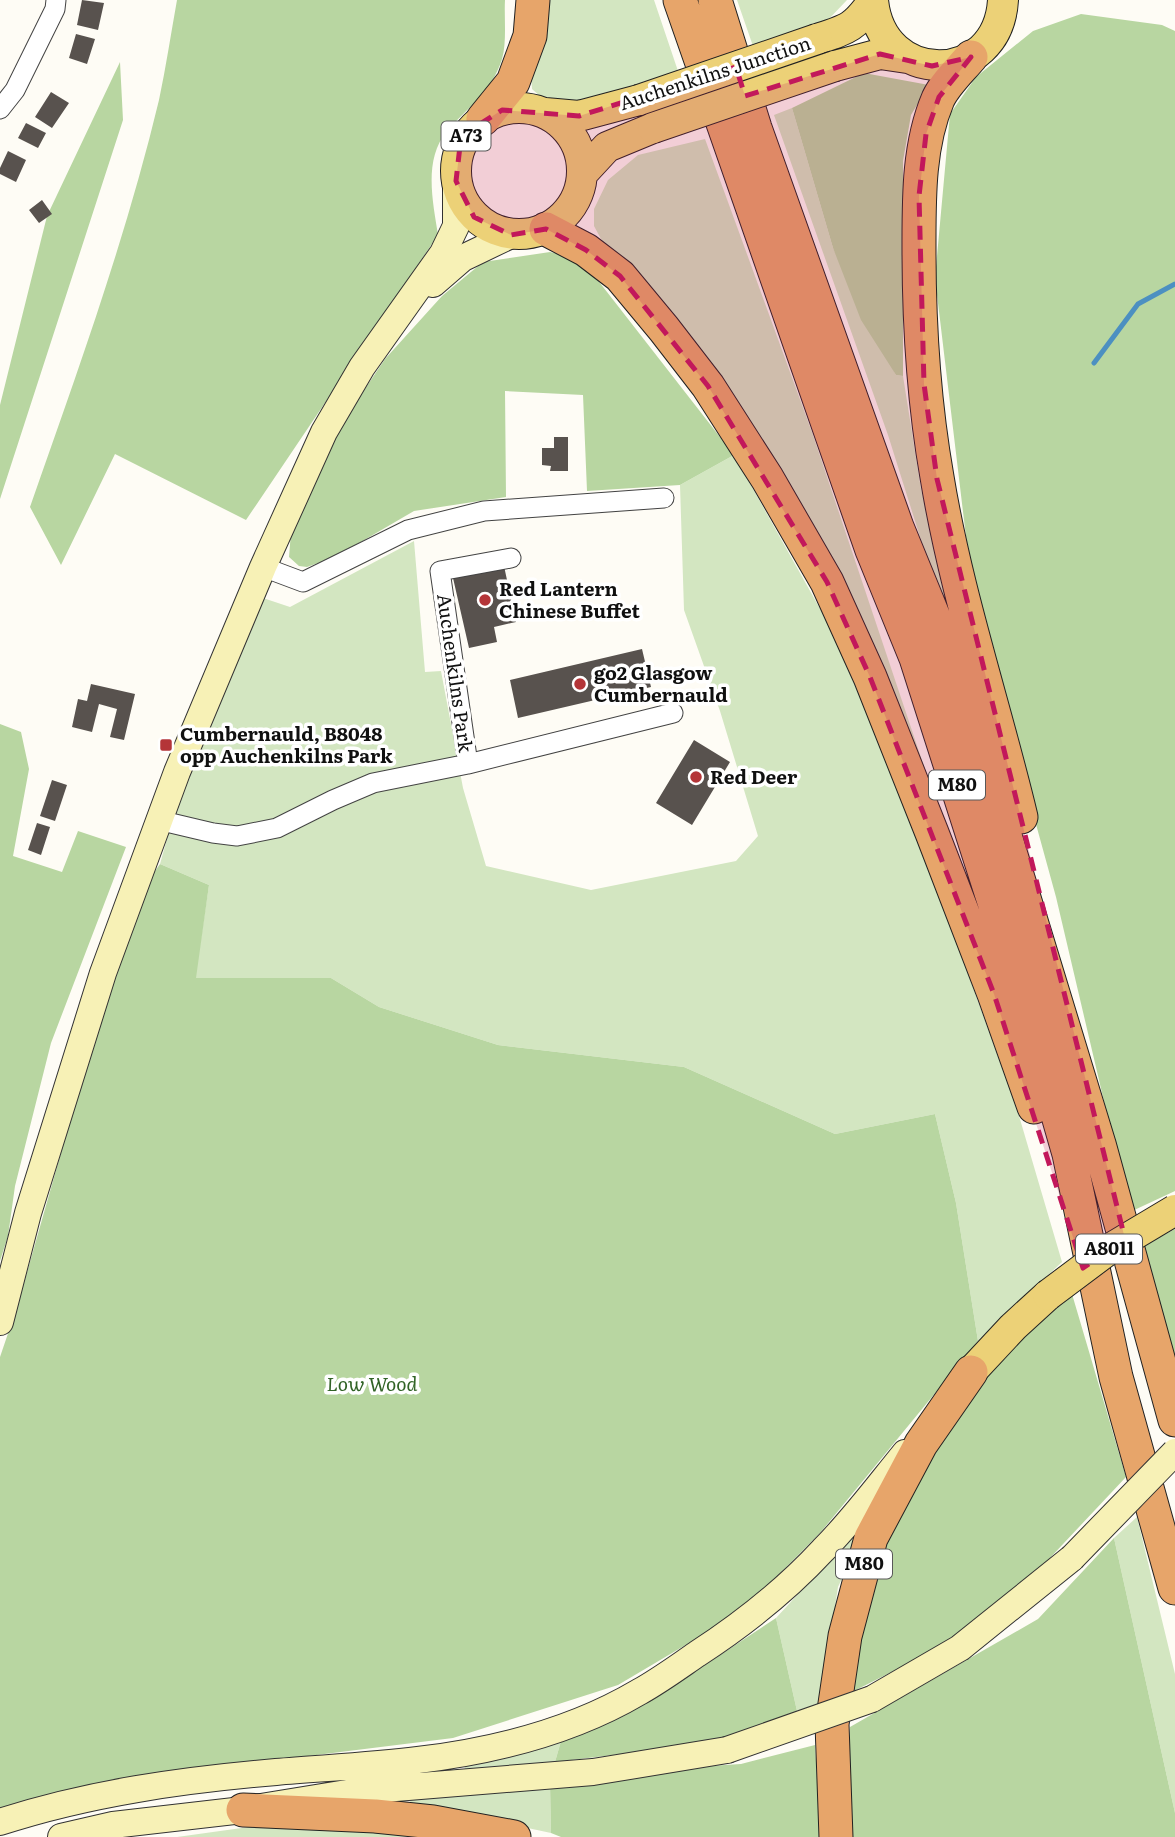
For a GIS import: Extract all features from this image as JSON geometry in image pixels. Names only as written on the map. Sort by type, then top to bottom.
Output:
[{"type":"highway","points":[[483,118],[513,82],[530,36],[533,0]]},
{"type":"highway","name":"M80","points":[[680,0],[872,550],[916,658],[1020,983],[1069,1154],[1116,1377],[1175,1588]]},
{"type":"highway","name":"M80","points":[[715,0],[755,128],[897,527],[943,642],[992,793],[1099,1144],[1175,1419]]},
{"type":"highway","points":[[971,57],[939,97],[926,134],[919,196],[919,278],[924,384],[937,479],[966,612],[1012,779],[1099,1144]]},
{"type":"highway","points":[[546,229],[586,250],[620,276],[664,329],[716,397],[827,582],[870,677],[995,994],[1049,1151],[1116,1377]]},
{"type":"highway","name":"M80","points":[[836,1837],[832,1724],[845,1636],[871,1538],[921,1444],[971,1372]]},
{"type":"highway","points":[[243,1810],[375,1816],[433,1822],[514,1837]]},
{"type":"main road","name":"Auchenkilns Junction","points":[[483,118],[502,110],[524,107],[545,113],[579,116],[639,100],[848,29],[859,20],[873,0]]},
{"type":"main road","name":"Auchenkilns Junction","points":[[873,0],[879,28],[886,40],[906,58]]},
{"type":"main road","points":[[971,57],[995,34],[1006,6]]},
{"type":"main road","name":"Auchenkilns Junction","points":[[582,174],[607,147],[653,128],[835,66],[880,54],[945,66],[971,57]]},
{"type":"main road","name":"Auchenkilns Junction","points":[[545,113],[561,123],[573,137],[580,155],[582,174],[572,207],[560,220],[546,229]]},
{"type":"main road","name":"A73","points":[[456,181],[460,146],[483,118]]},
{"type":"main road","points":[[456,181],[462,200],[474,217],[491,229],[510,234],[528,234],[546,229]]},
{"type":"main road","points":[[0,1322],[28,1213],[103,973],[158,820],[263,566],[324,432],[362,367],[443,253],[456,226],[456,181]]},
{"type":"main road","points":[[406,308],[463,258],[510,234]]},
{"type":"main road","name":"A8011","points":[[971,1372],[1013,1327],[1048,1295],[1108,1250],[1175,1210]]},
{"type":"main road","points":[[0,1822],[102,1796],[155,1786],[273,1772],[420,1760],[466,1753],[529,1738],[597,1713],[637,1694],[698,1654],[785,1588],[856,1514],[971,1372]]},
{"type":"main road","points":[[61,1837],[113,1825],[243,1810],[359,1791],[593,1772],[727,1750],[872,1699],[960,1647],[1072,1558],[1175,1452]]},
{"type":"street","points":[[0,109],[15,90],[55,9],[56,0]]},
{"type":"street","points":[[263,566],[303,582],[408,530],[484,511],[664,498]]},
{"type":"street","name":"Auchenkilns Park","points":[[468,764],[440,571],[511,558]]},
{"type":"street","name":"Auchenkilns Park","points":[[158,820],[237,836],[277,828],[373,783],[468,764],[673,713]]},
{"type":"highlighted area","points":[[880,54],[932,66],[971,57],[939,97],[926,134],[919,196],[924,384],[937,479],[1125,1239],[1083,1268],[994,994],[870,677],[827,582],[708,386],[620,276],[586,250],[546,229],[511,235],[474,217],[456,181],[460,146],[469,131],[502,110],[579,116],[736,67],[745,96]]},
{"type":"green space","points":[[177,0],[505,0],[504,52],[492,81],[447,131],[435,155],[432,181],[438,235],[246,520],[115,454],[61,565],[30,507],[100,305],[132,203],[159,100]]},
{"type":"green space","points":[[538,0],[654,0],[679,74],[565,105],[541,97],[532,89],[531,73]]},
{"type":"green space","points":[[737,0],[847,0],[826,22],[754,49]]},
{"type":"green space","points":[[1081,14],[1162,25],[1175,31],[1175,1191],[1130,1212],[1056,897],[973,595],[935,278],[950,114],[976,77],[1033,31]]},
{"type":"green space","points":[[120,62],[123,120],[0,499],[0,405],[47,216]]},
{"type":"green space","points":[[864,73],[929,85],[911,115],[903,161],[903,376],[896,375],[861,320],[833,248],[792,108]]},
{"type":"green space","points":[[792,108],[833,248],[896,375],[903,376],[921,489],[958,640],[953,642],[888,435],[774,115]]},
{"type":"green space","points":[[705,139],[813,435],[948,838],[863,649],[661,307],[601,239],[594,226],[594,209],[608,180],[638,155]]},
{"type":"green space","points":[[550,252],[575,258],[600,283],[734,455],[680,485],[587,491],[583,395],[505,391],[506,497],[414,511],[335,557],[307,567],[299,566],[289,557],[291,532],[328,444],[385,359],[442,296],[483,262]]},
{"type":"green space","points":[[734,455],[828,623],[911,816],[1017,1109],[1062,1262],[978,1341],[956,1203],[935,1114],[835,1134],[684,1067],[498,1045],[379,1007],[331,978],[195,978],[209,885],[160,864],[174,814],[263,598],[290,607],[414,541],[425,672],[441,671],[463,788],[486,866],[591,890],[736,861],[758,836],[720,711],[684,610],[680,485]]},
{"type":"green space","points":[[0,724],[21,732],[29,769],[13,856],[62,872],[78,831],[126,847],[51,1043],[15,1186],[8,1236],[0,1261]]},
{"type":"green space","name":"Low Wood","points":[[160,864],[209,885],[196,978],[331,978],[379,1007],[498,1045],[684,1067],[835,1134],[935,1114],[956,1203],[978,1341],[820,1533],[743,1611],[618,1685],[453,1738],[131,1778],[0,1809],[0,1357],[18,1304],[115,963],[148,881]]},
{"type":"green space","points":[[1175,1229],[1175,1386],[1140,1248]]},
{"type":"green space","points":[[1072,1294],[1126,1477],[1033,1576],[939,1648],[850,1693],[863,1606],[893,1516],[978,1379],[1047,1312]]},
{"type":"green space","points":[[872,1514],[838,1587],[820,1705],[797,1711],[776,1618]]},
{"type":"green space","points":[[1137,1517],[1175,1674],[1175,1813],[1114,1538]]},
{"type":"green space","points":[[1114,1538],[1175,1813],[1175,1837],[851,1837],[846,1785],[850,1727],[1038,1619]]},
{"type":"green space","points":[[776,1618],[797,1711],[742,1735],[654,1750],[555,1762],[563,1734],[618,1716],[708,1663]]},
{"type":"green space","points":[[563,1734],[555,1762],[465,1770],[464,1763]]},
{"type":"green space","points":[[815,1745],[821,1837],[561,1837],[551,1833],[550,1784],[662,1769],[741,1764]]},
{"type":"green space","points":[[550,1784],[551,1833],[410,1803],[411,1795]]},
{"type":"green space","points":[[300,1820],[486,1837],[177,1837]]},
{"type":"building","points":[[82,0],[104,3],[98,30],[77,25]]},
{"type":"building","points":[[76,34],[95,39],[87,64],[69,58]]},
{"type":"building","points":[[51,92],[69,103],[52,128],[35,117]]},
{"type":"building","points":[[26,123],[46,133],[38,148],[18,138]]},
{"type":"building","points":[[8,151],[26,160],[16,182],[0,174]]},
{"type":"building","points":[[42,200],[52,214],[39,223],[29,210]]},
{"type":"building","points":[[554,437],[568,437],[568,471],[550,471],[551,466],[542,465],[542,448],[554,448]]},
{"type":"building","name":"Red Lantern Chinese Buffet","points":[[504,566],[516,622],[494,627],[497,642],[469,648],[453,578]]},
{"type":"building","name":"go2 Glasgow Cumbernauld","points":[[642,649],[651,687],[518,718],[510,680]]},
{"type":"building","points":[[91,684],[135,694],[124,740],[110,737],[117,709],[99,704],[92,732],[72,727],[78,699],[87,701]]},
{"type":"building","name":"Red Deer","points":[[694,740],[730,762],[692,825],[656,803]]},
{"type":"building","points":[[52,780],[67,785],[55,821],[40,816]]},
{"type":"building","points":[[37,823],[50,827],[41,855],[28,850]]},
{"type":"waterway","points":[[1094,363],[1138,304],[1175,284]]},
{"type":"place","name":"Red Lantern Chinese Buffet","points":[[485,600]]},
{"type":"place","name":"go2 Glasgow Cumbernauld","points":[[580,684]]},
{"type":"place","name":"Cumbernauld, B8048 opp Auchenkilns Park","points":[[166,745]]},
{"type":"place","name":"Red Deer","points":[[696,777]]}]
